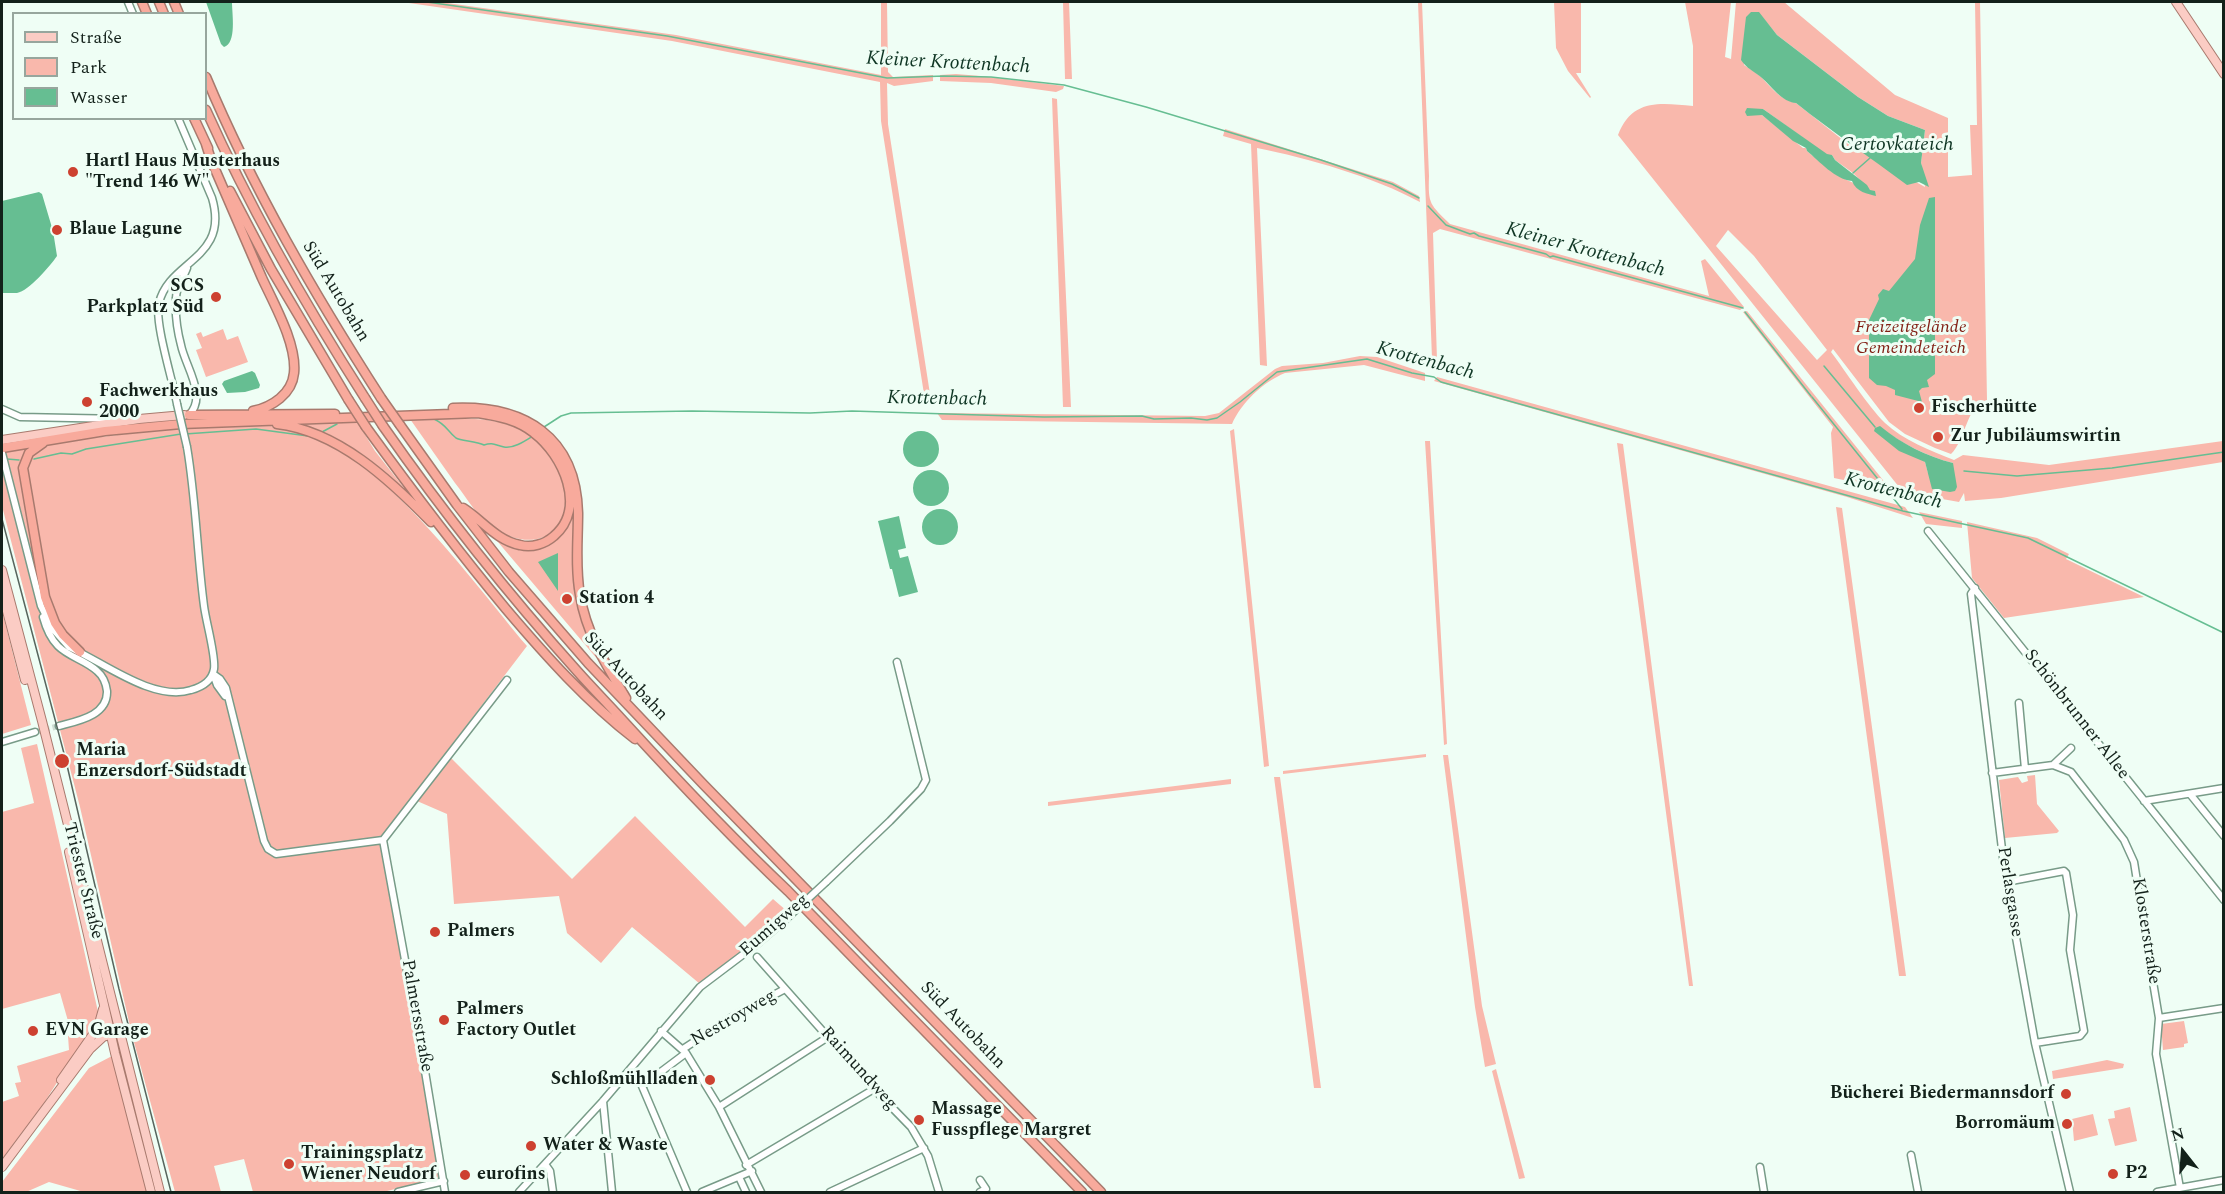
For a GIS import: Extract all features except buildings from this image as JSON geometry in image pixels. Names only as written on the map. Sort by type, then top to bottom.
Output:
[{"type":"highway","name":"Süd Autobahn","points":[[207,79],[250,172],[294,255],[381,398],[457,505],[509,572],[635,713],[1101,1192]]},
{"type":"highway","name":"Süd Autobahn","points":[[207,112],[282,262],[330,343],[422,482],[507,589],[650,751],[1082,1192]]},
{"type":"highway","points":[[195,120],[271,269],[366,427],[446,537],[554,664],[618,726],[650,751]]},
{"type":"highway","points":[[206,144],[283,326],[295,362],[290,388],[281,398],[270,406],[232,413]]},
{"type":"highway","points":[[189,415],[350,413],[477,407],[496,409],[529,425],[560,451],[567,464],[576,495],[577,573],[584,614],[599,653],[635,713]]},
{"type":"highway","points":[[2,446],[181,424],[241,421],[478,413],[529,425]]},
{"type":"highway","points":[[241,421],[281,424],[324,438],[352,454],[385,479],[446,537]]},
{"type":"highway","points":[[457,505],[506,541],[536,546],[549,541],[566,523],[570,509],[570,496],[561,467],[543,435]]},
{"type":"highway","points":[[64,437],[37,446],[29,453],[25,461],[24,477],[45,597],[55,623],[80,652]]},
{"type":"main road","points":[[2176,2],[2223,74]]},
{"type":"main road","points":[[2,446],[139,419],[189,415]]},
{"type":"main road","name":"Triester Straße","points":[[2,570],[160,1192]]},
{"type":"main road","name":"Triester Straße","points":[[2,592],[59,808],[103,1005],[151,1192]]},
{"type":"main road","points":[[31,1127],[75,1057],[94,1033],[101,1020],[103,1005]]},
{"type":"main road","points":[[2,1167],[95,1044],[110,1031]]},
{"type":"main road","points":[[94,1033],[119,1031]]},
{"type":"main road","points":[[95,1044],[108,1047],[115,1053]]},
{"type":"street","points":[[41,606],[59,638],[69,647],[148,687],[163,691],[192,690],[208,681],[213,674],[213,656],[205,619],[194,496],[187,447],[158,320],[159,304],[164,290],[204,249],[216,223],[215,210],[179,120]]},
{"type":"street","points":[[188,265],[178,286],[176,298],[181,347],[196,393],[195,405],[189,415]]},
{"type":"street","points":[[2,409],[20,417],[139,419]]},
{"type":"street","points":[[2,446],[45,626],[53,640],[65,652],[98,671],[103,677],[107,691],[103,706],[94,714],[59,726]]},
{"type":"street","name":"Schönbrunner Allee","points":[[1928,531],[2223,900]]},
{"type":"street","name":"Perlasgasse","points":[[1975,588],[1971,594],[2006,882],[2035,1043],[2070,1192]]},
{"type":"street","name":"Eumigweg","points":[[519,1192],[603,1101],[700,987],[785,920],[921,789],[926,780],[897,662]]},
{"type":"street","points":[[213,674],[226,688],[264,841],[271,853],[283,854],[383,840],[507,680]]},
{"type":"street","points":[[2019,703],[2025,769]]},
{"type":"street","points":[[2,741],[35,732]]},
{"type":"street","points":[[1992,773],[2053,765],[2071,748]]},
{"type":"street","name":"Klosterstraße","points":[[2053,765],[2071,772],[2124,840],[2134,862],[2159,1018],[2156,1054],[2180,1188]]},
{"type":"street","points":[[2144,801],[2223,788]]},
{"type":"street","points":[[2190,794],[2223,836]]},
{"type":"street","name":"Palmersstraße","points":[[383,840],[422,1047],[445,1192]]},
{"type":"street","points":[[2006,882],[2064,871],[2066,873],[2073,915],[2070,950],[2084,1031],[2080,1036],[2035,1043]]},
{"type":"street","name":"Raimundweg","points":[[757,957],[874,1089],[911,1127],[924,1148],[939,1192]]},
{"type":"street","name":"Nestroyweg","points":[[687,1192],[642,1086],[684,1051],[732,1017],[785,989]]},
{"type":"street","points":[[2159,1018],[2223,1008]]},
{"type":"street","points":[[661,1031],[684,1051],[719,1107],[761,1192]]},
{"type":"street","points":[[719,1107],[828,1036]]},
{"type":"street","points":[[746,1165],[874,1089]]},
{"type":"street","points":[[603,1101],[612,1192]]},
{"type":"street","points":[[830,1192],[924,1148]]},
{"type":"street","points":[[1911,1155],[1918,1192]]},
{"type":"street","points":[[545,1164],[550,1171],[553,1192]]},
{"type":"street","points":[[1760,1167],[1764,1192]]},
{"type":"street","points":[[702,1192],[752,1171]]},
{"type":"street","points":[[739,1177],[746,1192]]},
{"type":"street","points":[[980,1180],[986,1189],[980,1192]]},
{"type":"street","points":[[2157,1192],[2223,1180]]},
{"type":"street","points":[[398,1192],[444,1181]]},
{"type":"green space","points":[[402,2],[440,2],[676,35],[881,75],[881,2],[887,2],[888,72],[893,77],[933,75],[933,81],[894,86],[887,83],[888,124],[930,394],[924,394],[881,121],[880,82],[672,41]]},
{"type":"green space","points":[[1063,2],[1069,2],[1072,79],[1065,79]]},
{"type":"green space","points":[[1418,2],[1422,2],[1429,193],[1434,208],[1450,224],[1709,296],[1701,261],[1705,259],[1744,307],[1740,310],[1440,229],[1433,233],[1437,360],[1432,358]]},
{"type":"green space","points":[[1554,2],[1581,2],[1581,73],[1576,73],[1590,98],[1568,71],[1556,48]]},
{"type":"green space","name":"Freizeitgelände Gemeindeteich","points":[[1685,2],[1731,2],[1725,57],[1731,59],[1736,2],[1784,2],[1895,95],[1948,118],[1948,177],[1972,175],[1970,125],[1977,125],[1975,2],[1980,2],[1987,400],[1980,403],[1970,416],[1951,454],[1905,434],[1889,422],[1833,349],[1831,352],[1885,423],[1909,440],[1954,460],[1963,455],[2049,465],[2223,441],[2223,462],[2001,498],[1965,501],[1964,493],[1959,502],[1903,492],[1618,135],[1631,114],[1639,109],[1659,104],[1693,106],[1693,46]],"holes":[[[1758,12],[1777,35],[1858,97],[1888,116],[1925,130],[1921,163],[1925,187],[1848,144],[1796,103],[1778,94],[1760,76],[1744,65]],[[1763,109],[1827,155],[1832,155],[1870,190],[1833,172],[1811,155],[1806,148],[1803,148],[1762,115]],[[1728,230],[1754,256],[1827,350],[1817,360],[1716,246]],[[1880,427],[1915,449],[1953,463],[1928,473],[1925,462]]]},
{"type":"green space","points":[[956,74],[1064,86],[1056,92],[991,83],[940,81],[940,75]]},
{"type":"green space","points":[[1052,98],[1057,99],[1071,407],[1063,407]]},
{"type":"green space","points":[[1225,129],[1393,182],[1419,196],[1420,202],[1382,184],[1340,169],[1257,148],[1267,366],[1260,365],[1251,144],[1223,136]]},
{"type":"green space","points":[[1747,311],[1891,490],[1834,478],[1831,433],[1833,427],[1743,312]]},
{"type":"green space","points":[[223,329],[227,340],[238,336],[248,362],[206,377],[196,350],[202,348],[196,334],[201,332],[203,337]]},
{"type":"green space","points":[[1360,356],[1377,357],[1425,373],[1425,381],[1364,365],[1285,373],[1254,394],[1241,408],[1232,424],[942,420],[937,413],[1205,416],[1219,413],[1282,366],[1323,363]]},
{"type":"green space","points":[[1437,377],[1905,507],[1913,518],[1847,497],[1434,381]]},
{"type":"green space","points":[[458,418],[509,424],[525,430],[540,443],[556,467],[565,494],[564,510],[560,522],[553,531],[532,540],[519,539],[488,524],[473,507],[410,419]]},
{"type":"green space","points":[[356,420],[375,451],[412,498],[374,466],[292,423]]},
{"type":"green space","points":[[225,425],[268,426],[294,430],[326,442],[358,463],[390,490],[421,521],[527,646],[380,839],[440,1178],[383,1192],[253,1192],[244,1159],[214,1166],[221,1192],[175,1192],[132,1035],[80,807],[2,506],[2,451],[113,435]]},
{"type":"green space","points":[[1234,429],[1269,766],[1264,767],[1230,431]]},
{"type":"green space","points":[[1425,441],[1430,441],[1447,744],[1444,745]]},
{"type":"green space","points":[[1617,443],[1623,444],[1693,986],[1689,986]]},
{"type":"green space","points":[[574,497],[574,573],[604,667],[492,535],[501,541],[517,546],[532,545],[559,536]]},
{"type":"green space","points":[[1836,507],[1842,508],[1906,976],[1899,976]]},
{"type":"green space","points":[[1919,512],[1962,521],[1962,528],[1926,524]]},
{"type":"green space","points":[[1967,522],[2037,538],[2069,554],[2066,559],[2144,597],[2004,618],[1972,578]]},
{"type":"green space","points":[[2,611],[31,725],[2,734]]},
{"type":"green space","points":[[37,744],[99,1016],[44,1103],[2,1159],[2,1102],[19,1096],[15,1083],[21,1082],[17,1066],[69,1050],[68,1036],[72,1035],[60,993],[2,1009],[2,812],[34,803],[21,748]]},
{"type":"green space","points":[[1426,754],[1426,757],[1283,774],[1283,771]]},
{"type":"green space","points":[[1443,755],[1448,755],[1482,1006],[1496,1064],[1485,1067],[1475,1007]]},
{"type":"green space","points":[[451,758],[572,879],[635,816],[745,927],[773,899],[788,912],[739,957],[700,984],[632,927],[601,963],[567,933],[559,896],[454,904],[447,814],[417,801]]},
{"type":"green space","points":[[2035,775],[2037,804],[2059,831],[2005,838],[1999,780],[2018,777],[2022,783],[2028,781],[2027,776]]},
{"type":"green space","points":[[1274,777],[1280,777],[1321,1088],[1314,1088]]},
{"type":"green space","points":[[1231,779],[1231,784],[1048,806],[1048,802]]},
{"type":"green space","points":[[2184,1021],[2188,1043],[2184,1044],[2184,1047],[2163,1050],[2161,1024]]},
{"type":"green space","points":[[112,1056],[147,1192],[84,1192],[49,1182],[26,1192],[2,1192],[2,1182],[89,1068]]},
{"type":"green space","points":[[2107,1060],[2124,1064],[2123,1068],[2053,1079],[2052,1071]]},
{"type":"green space","points":[[1496,1069],[1525,1178],[1519,1179],[1492,1071]]},
{"type":"green space","points":[[2130,1107],[2137,1141],[2115,1146],[2108,1119],[2115,1118],[2114,1111]]},
{"type":"green space","points":[[2093,1114],[2098,1135],[2074,1141],[2072,1119]]},
{"type":"water","points":[[206,2],[232,2],[231,40],[224,47],[221,44]]},
{"type":"water","name":"Certovkateich","points":[[1751,12],[1759,12],[1777,35],[1858,97],[1888,116],[1925,130],[1921,163],[1929,187],[1919,182],[1907,185],[1796,103],[1782,97],[1745,65],[1741,60],[1746,17]]},
{"type":"water","points":[[1747,108],[1763,109],[1827,154],[1832,155],[1870,190],[1875,191],[1876,196],[1862,192],[1852,181],[1834,174],[1806,148],[1793,141],[1762,115],[1747,116],[1745,112]]},
{"type":"water","name":"Blaue Lagune","points":[[39,192],[42,194],[53,231],[57,256],[27,288],[17,293],[2,293],[2,201]]},
{"type":"water","points":[[1935,197],[1935,374],[1927,380],[1929,387],[1919,391],[1922,402],[1895,395],[1895,390],[1877,385],[1869,378],[1869,320],[1879,299],[1878,295],[1883,289],[1889,291],[1915,259],[1920,225],[1929,198]]},
{"type":"water","points":[[252,371],[260,385],[259,388],[227,393],[222,384],[224,381]]},
{"type":"water","points":[[1880,426],[1915,449],[1953,463],[1957,487],[1955,491],[1932,489],[1925,462],[1899,451],[1874,431]]},
{"type":"water","points":[[921,431],[934,436],[939,449],[934,462],[921,467],[908,462],[903,449],[908,436]]},
{"type":"water","points":[[931,470],[944,475],[949,488],[944,501],[931,506],[918,501],[913,488],[918,475]]},
{"type":"water","points":[[940,509],[953,514],[958,527],[953,540],[940,545],[927,540],[922,527],[927,514]]},
{"type":"water","points":[[899,516],[906,548],[898,550],[900,558],[908,556],[918,592],[899,597],[878,521]]},
{"type":"water","points":[[558,553],[558,591],[538,562]]},
{"type":"waterway","name":"Kleiner Krottenbach","points":[[427,2],[667,36],[887,78],[991,77],[1064,85],[1146,107],[1321,160],[1392,184],[1419,198]]},
{"type":"waterway","points":[[1853,173],[1870,158]]},
{"type":"waterway","name":"Kleiner Krottenbach","points":[[1428,206],[1446,225],[1470,234],[1474,233],[1550,257],[1743,308]]},
{"type":"waterway","name":"Kleiner Krottenbach","points":[[1745,312],[1811,396]]},
{"type":"waterway","name":"Krottenbach","points":[[544,427],[561,416],[571,413],[692,411],[810,413],[852,411],[1044,417],[1142,416],[1154,419],[1207,420],[1217,418],[1277,372],[1367,359],[1412,373],[1434,377],[1441,382],[1903,511],[2028,538],[2224,633]]},
{"type":"waterway","points":[[1824,366],[1875,427]]},
{"type":"waterway","name":"Kleiner Krottenbach","points":[[1812,397],[1902,509]]},
{"type":"waterway","name":"Krottenbach","points":[[434,419],[456,438],[484,445],[511,447],[533,436]]},
{"type":"waterway","name":"Krottenbach","points":[[322,432],[337,424]]},
{"type":"waterway","name":"Krottenbach","points":[[185,434],[256,429],[308,436]]},
{"type":"waterway","name":"Krottenbach","points":[[34,459],[181,434]]},
{"type":"waterway","points":[[1964,471],[2017,476],[2112,468],[2224,452]]},
{"type":"waterway","name":"Krottenbach","points":[[7,459],[19,460]]},
{"type":"tunnel","points":[[35,732],[59,726]]},
{"type":"tram line","points":[[2,519],[66,761],[119,989],[171,1192]]},
{"type":"place","name":"Hartl Haus Musterhaus \"Trend 146 W\"","points":[[73,172]]},
{"type":"place","name":"Blaue Lagune","points":[[57,230]]},
{"type":"place","name":"SCS Parkplatz Süd","points":[[216,297]]},
{"type":"place","name":"Fachwerkhaus 2000","points":[[87,402]]},
{"type":"place","name":"Fischerhütte","points":[[1919,408]]},
{"type":"place","name":"Zur Jubiläumswirtin","points":[[1938,437]]},
{"type":"place","name":"Station 4","points":[[567,599]]},
{"type":"place","name":"Maria Enzersdorf-Südstadt","points":[[62,761]]},
{"type":"place","name":"Palmers","points":[[435,932]]},
{"type":"place","name":"Palmers Factory Outlet","points":[[444,1020]]},
{"type":"place","name":"EVN Garage","points":[[33,1031]]},
{"type":"place","name":"Schloßmühlladen","points":[[710,1080]]},
{"type":"place","name":"Bücherei Biedermannsdorf","points":[[2066,1094]]},
{"type":"place","name":"Massage Fusspflege Margret","points":[[919,1120]]},
{"type":"place","name":"Borromäum","points":[[2067,1124]]},
{"type":"place","name":"Water & Waste","points":[[531,1146]]},
{"type":"place","name":"Trainingsplatz Wiener Neudorf","points":[[289,1164]]},
{"type":"place","name":"P2","points":[[2113,1174]]},
{"type":"place","name":"eurofins","points":[[465,1175]]}]
